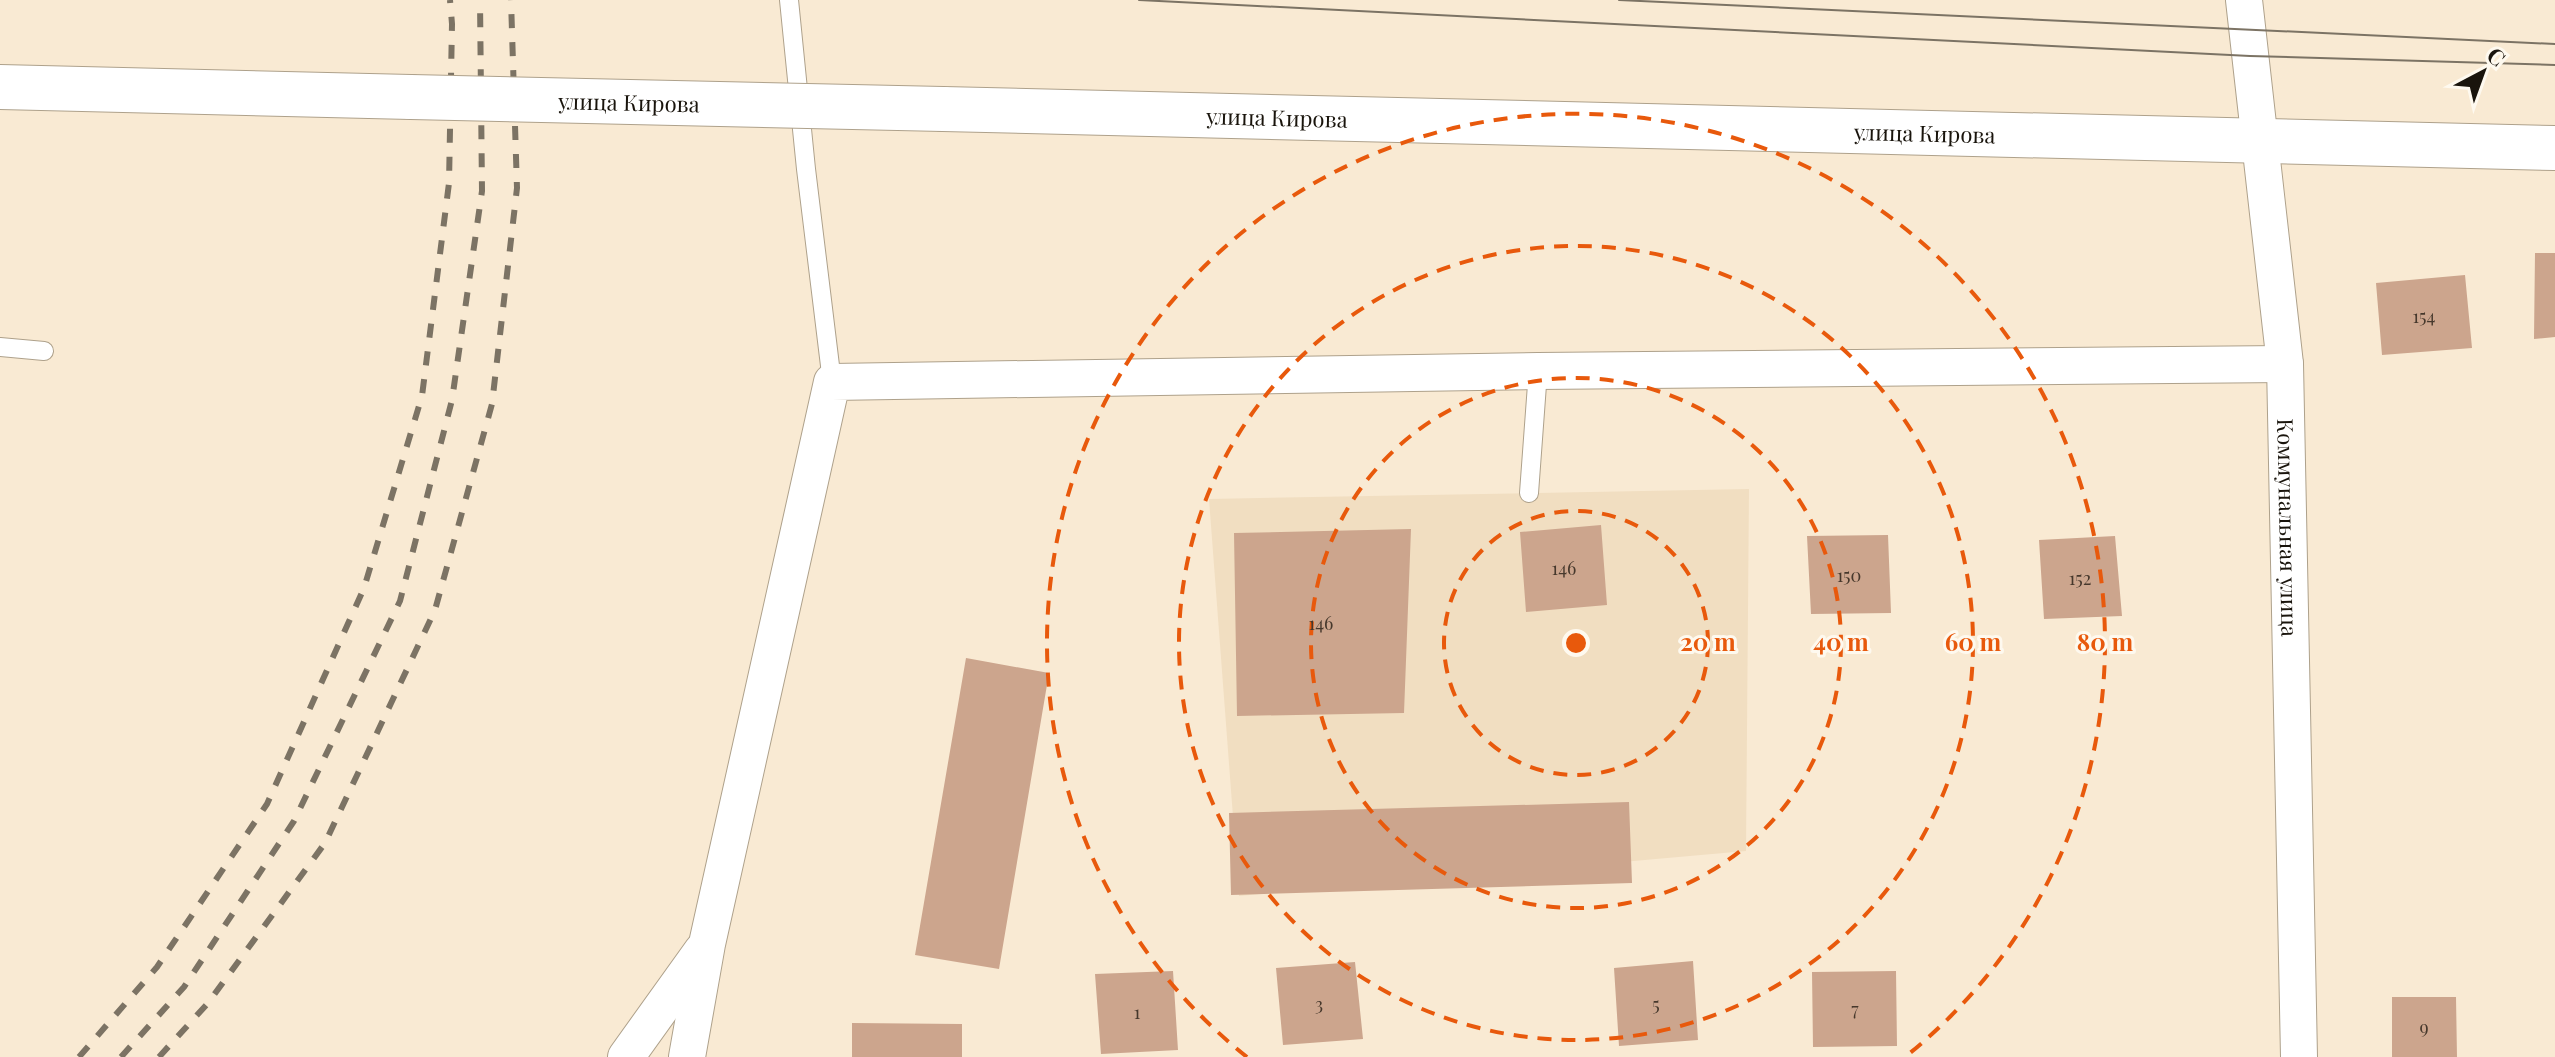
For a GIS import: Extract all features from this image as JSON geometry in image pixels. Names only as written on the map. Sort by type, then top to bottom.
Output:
[{"type":"main road","name":"улица Кирова","points":[[0,87],[2555,148]]},
{"type":"street","name":"Коммунальная улица","points":[[2244,0],[2285,364],[2299,1057]]},
{"type":"street","points":[[687,1057],[707,944],[832,382],[2285,364]]},
{"type":"street","points":[[626,1057],[707,944]]},
{"type":"lane","points":[[789,0],[832,382]]},
{"type":"lane","points":[[0,347],[44,351]]},
{"type":"lane","points":[[1529,493],[1538,371]]},
{"type":"shaded area","points":[[1749,489],[1746,851],[1239,896],[1209,499]]},
{"type":"building","points":[[2535,253],[2555,253],[2555,337],[2534,339]]},
{"type":"building","points":[[2465,275],[2472,348],[2382,355],[2376,283]]},
{"type":"building","points":[[1601,525],[1607,605],[1526,612],[1520,532]]},
{"type":"building","points":[[1411,529],[1404,713],[1237,716],[1234,533]]},
{"type":"building","points":[[1888,535],[1891,613],[1811,614],[1807,536]]},
{"type":"building","points":[[2115,536],[2122,616],[2044,619],[2039,540]]},
{"type":"building","points":[[966,658],[1049,673],[999,969],[915,955]]},
{"type":"building","points":[[1629,802],[1632,883],[1231,895],[1229,813]]},
{"type":"building","points":[[1693,961],[1698,1040],[1619,1046],[1614,968]]},
{"type":"building","points":[[1355,962],[1363,1039],[1283,1045],[1276,968]]},
{"type":"building","points":[[1173,971],[1178,1050],[1101,1054],[1095,974]]},
{"type":"building","points":[[1896,971],[1897,1046],[1813,1047],[1812,972]]},
{"type":"building","points":[[2392,997],[2456,997],[2457,1057],[2392,1057]]},
{"type":"building","points":[[852,1023],[962,1024],[962,1057],[852,1057]]},
{"type":"tram line","points":[[1139,0],[2250,56],[2555,65]]},
{"type":"tram line","points":[[1619,0],[2555,44]]},
{"type":"railway","points":[[79,1057],[157,967],[267,804],[364,588],[422,396],[449,183],[450,0]]},
{"type":"railway","points":[[121,1057],[184,987],[294,821],[400,601],[452,400],[482,191],[480,0]]},
{"type":"railway","points":[[159,1057],[208,1003],[325,843],[435,610],[492,404],[517,188],[511,0]]}]
